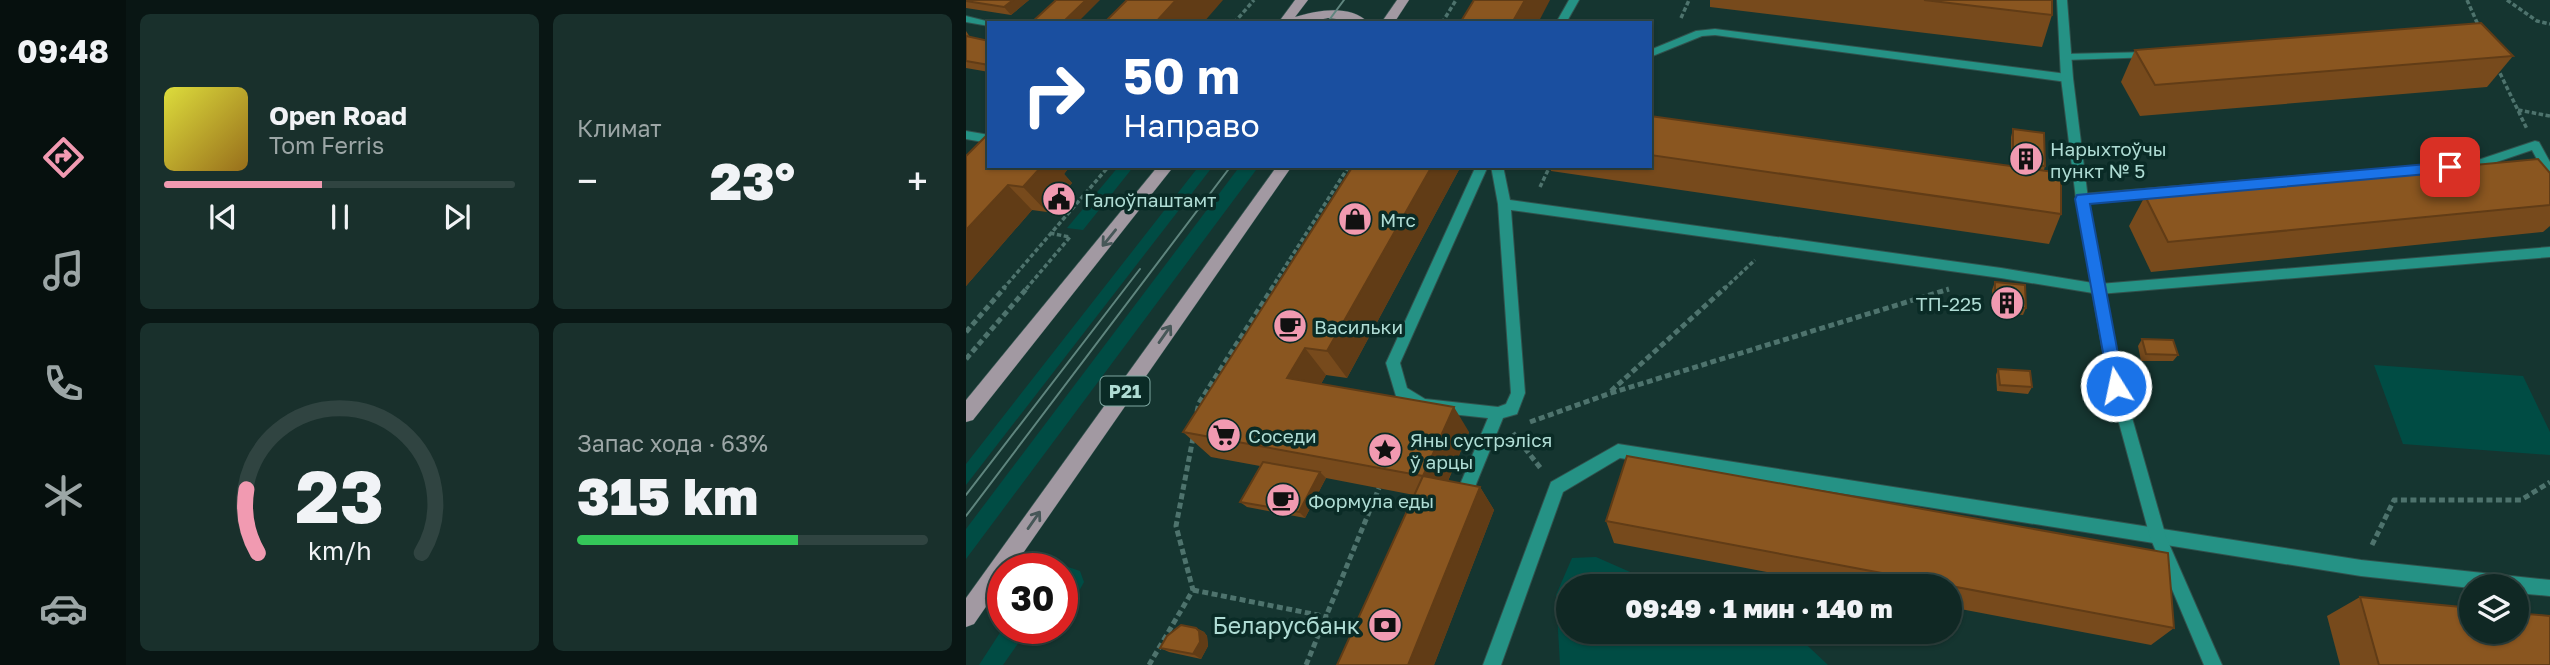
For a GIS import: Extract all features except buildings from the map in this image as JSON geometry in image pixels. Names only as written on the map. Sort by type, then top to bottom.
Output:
[{"type":"main road","points":[[1286,21],[1302,0]]},
{"type":"main road","points":[[1388,21],[1403,0]]},
{"type":"main road","points":[[1300,21],[1329,14],[1350,16],[1359,21]]},
{"type":"main road","points":[[966,414],[1165,168]]},
{"type":"main road","name":"Р21","points":[[966,616],[1283,168]]},
{"type":"street","points":[[1562,21],[1574,0]]},
{"type":"street","points":[[2062,0],[2067,78],[2082,199],[2116,386],[2158,537],[2213,665]]},
{"type":"street","points":[[966,19],[987,23]]},
{"type":"street","points":[[1652,53],[1700,33],[1715,32],[2067,78]]},
{"type":"street","points":[[2065,57],[2169,53]]},
{"type":"street","points":[[966,135],[986,144]]},
{"type":"street","points":[[2082,199],[2476,165],[2535,145],[2550,173]]},
{"type":"street","points":[[1481,168],[1393,363],[1401,392],[1423,405],[1498,413],[1512,409],[1518,393],[1504,204],[1497,168]]},
{"type":"street","points":[[1504,204],[2099,289],[2550,252]]},
{"type":"street","points":[[1462,499],[1498,413]]},
{"type":"street","points":[[1490,665],[1557,487],[1618,451],[2361,568],[2550,588]]},
{"type":"path","points":[[1236,21],[1254,0]]},
{"type":"path","points":[[1443,21],[1456,0]]},
{"type":"path","points":[[2467,0],[2483,36]]},
{"type":"path","points":[[2507,0],[2537,21],[2550,24]]},
{"type":"path","points":[[2494,60],[2535,145]]},
{"type":"path","points":[[2487,66],[2500,72]]},
{"type":"path","points":[[2517,110],[2550,116]]},
{"type":"path","points":[[966,332],[1107,168]]},
{"type":"path","points":[[1196,417],[1199,403],[1348,168]]},
{"type":"path","points":[[966,359],[1070,237],[1050,233]]},
{"type":"path","points":[[1608,394],[1775,241]]},
{"type":"path","points":[[1557,487],[1510,429],[1608,394],[2001,273]]},
{"type":"path","points":[[1149,665],[1193,590],[1176,526],[1194,430]]},
{"type":"path","points":[[2361,568],[2393,500],[2521,500],[2550,482]]},
{"type":"path","points":[[1306,665],[1379,488]]},
{"type":"path","points":[[1193,590],[1328,617]]},
{"type":"green space","points":[[1117,168],[1132,168],[1083,230],[1067,228]]},
{"type":"green space","points":[[1197,168],[1211,168],[966,485],[966,464]]},
{"type":"green space","points":[[1238,168],[1258,168],[966,559],[966,529]]},
{"type":"green space","points":[[2374,365],[2523,376],[2550,432],[2550,455],[2403,444]]},
{"type":"green space","points":[[1596,557],[1635,574],[1565,574],[1572,558]]},
{"type":"green space","points":[[1078,570],[1080,571],[1084,582],[1078,593]]},
{"type":"green space","points":[[993,644],[1018,644],[1003,665],[979,665]]},
{"type":"green space","points":[[1559,644],[1806,644],[1828,665],[1560,665]]},
{"type":"tram line","points":[[1328,21],[1344,0]]},
{"type":"tram line","points":[[966,516],[1229,168]]},
{"type":"tram line","points":[[966,495],[1140,269]]},
{"type":"place","name":"Нарыхтоўчы пункт № 5","points":[[2026,159]]},
{"type":"place","name":"Галоўпаштамт","points":[[1059,199]]},
{"type":"place","name":"Мтс","points":[[1355,219]]},
{"type":"place","name":"ТП-225","points":[[2007,303]]},
{"type":"place","name":"Васильки","points":[[1290,326]]},
{"type":"place","name":"Соседи","points":[[1224,435]]},
{"type":"place","name":"Яны сустрэліся ў арцы","points":[[1385,450]]},
{"type":"place","name":"Формула еды","points":[[1283,500]]},
{"type":"place","name":"Беларусбанк","points":[[1385,625]]},
{"type":"route","points":[[2116,386],[2082,199],[2450,167]]}]
